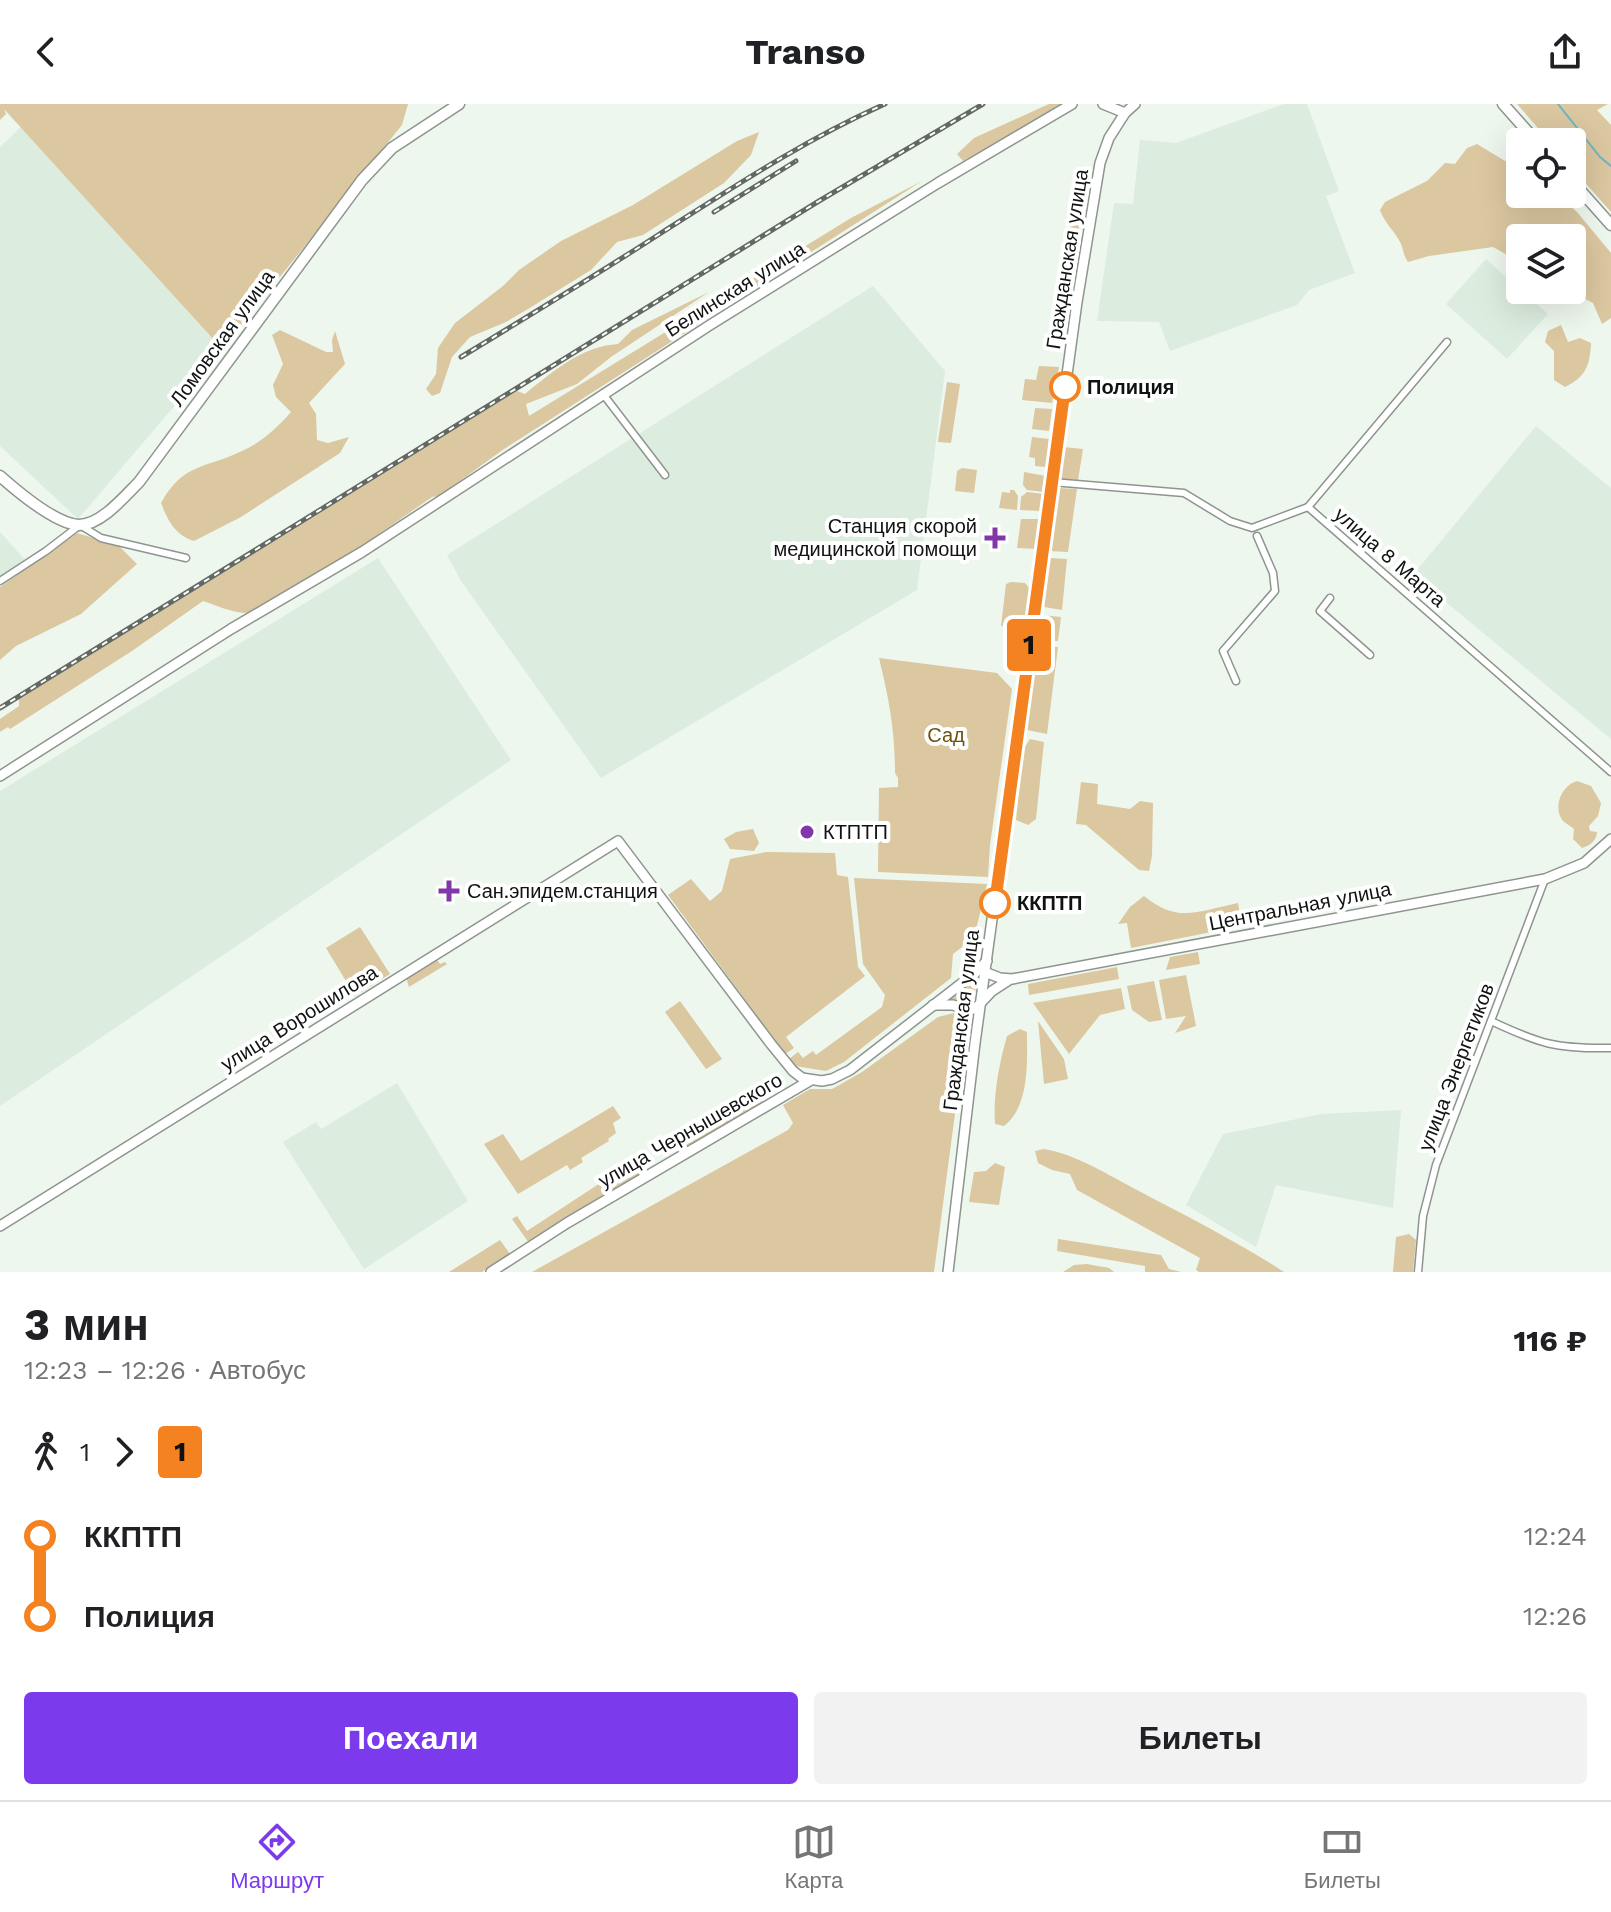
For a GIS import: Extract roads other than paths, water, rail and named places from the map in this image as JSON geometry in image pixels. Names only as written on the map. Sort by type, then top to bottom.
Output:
[{"type":"main road","name":"Ломовская улица","points":[[80,525],[101,516],[139,482],[362,180],[392,148],[459,104]]},
{"type":"main road","points":[[1503,104],[1524,128]]},
{"type":"main road","points":[[1586,197],[1611,225]]},
{"type":"main road","points":[[0,476],[51,514],[80,525]]},
{"type":"street","name":"Белинская улица","points":[[0,776],[231,629],[362,552],[603,394],[938,183],[1072,104]]},
{"type":"street","points":[[1103,104],[1125,113],[1135,104]]},
{"type":"street","name":"Гражданская улица","points":[[988,988],[982,969],[1096,181],[1109,138],[1125,113]]},
{"type":"street","name":"улица 8 Марта","points":[[1447,342],[1308,507],[1611,772]]},
{"type":"street","points":[[603,394],[665,475]]},
{"type":"street","points":[[1052,482],[1184,493],[1230,521],[1252,528],[1308,507]]},
{"type":"street","points":[[0,581],[80,525],[101,538],[186,558]]},
{"type":"street","points":[[1236,681],[1223,651],[1275,591],[1273,573],[1257,536]]},
{"type":"street","points":[[1330,598],[1320,611],[1370,655]]},
{"type":"street","name":"Центральная улица","points":[[982,969],[1000,978],[1012,979],[1545,879],[1584,863],[1611,839]]},
{"type":"street","name":"улица Ворошилова","points":[[0,1226],[618,841],[793,1071],[811,1080]]},
{"type":"street","name":"улица Энергетиков","points":[[1418,1272],[1421,1230],[1430,1188],[1450,1126],[1545,879]]},
{"type":"street","name":"улица Чернышевского","points":[[491,1272],[567,1223],[811,1080],[822,1081],[850,1070],[982,969]]},
{"type":"street","points":[[966,1009],[975,1009],[981,1004],[988,988],[1012,979]]},
{"type":"street","name":"Гражданская улица","points":[[948,1272],[981,1004]]},
{"type":"street","points":[[933,1005],[953,1005],[979,1017]]},
{"type":"street","points":[[1491,1021],[1547,1045],[1570,1049],[1611,1048]]},
{"type":"waterway","points":[[1558,104],[1600,157],[1611,166]]},
{"type":"railway","points":[[461,357],[769,165],[885,104]]},
{"type":"railway","points":[[0,708],[819,201],[983,104]]},
{"type":"railway","points":[[714,212],[796,161]]},
{"type":"place","name":"Полиция","points":[[1065,387]]},
{"type":"place","name":"Станция скорой медицинской помощи","points":[[995,538]]},
{"type":"place","name":"КТПТП","points":[[807,832]]},
{"type":"place","name":"Сан.эпидем.станция","points":[[449,891]]},
{"type":"place","name":"ККПТП","points":[[995,903]]},
{"type":"park label","name":"Сад","points":[[946,735]]}]
